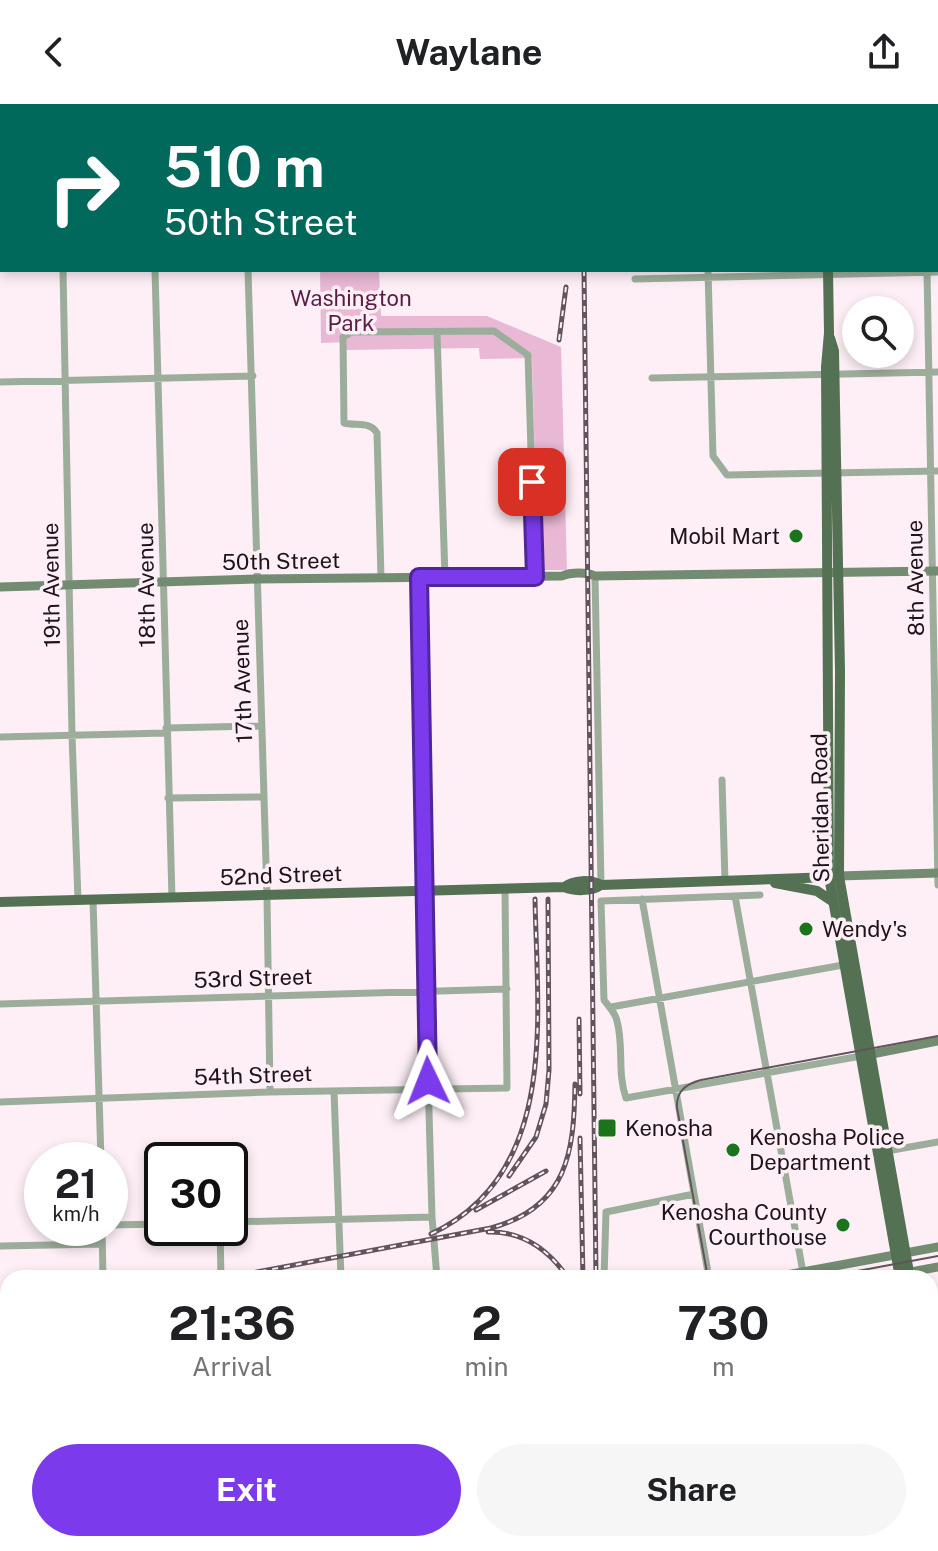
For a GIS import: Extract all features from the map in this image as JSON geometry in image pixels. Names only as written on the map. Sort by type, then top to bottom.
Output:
[{"type":"main road","name":"Sheridan Road","points":[[828,272],[829,333],[834,351],[830,374],[834,573],[832,901],[843,965],[887,1151],[900,1254]]},
{"type":"main road","name":"Sheridan Road","points":[[834,877],[903,1270]]},
{"type":"main road","name":"52nd Street","points":[[0,902],[564,887],[571,882],[594,881],[601,885],[834,877]]},
{"type":"main road","points":[[757,880],[817,891],[832,901]]},
{"type":"street","name":"19th Avenue","points":[[63,272],[78,900]]},
{"type":"street","name":"18th Avenue","points":[[155,272],[172,898]]},
{"type":"street","name":"17th Avenue","points":[[248,272],[270,1092]]},
{"type":"street","points":[[635,279],[828,272]]},
{"type":"street","name":"8th Avenue","points":[[928,272],[933,372],[938,885]]},
{"type":"street","points":[[708,274],[713,456],[727,475],[934,472]]},
{"type":"street","points":[[381,577],[377,433],[367,425],[344,423],[343,337],[352,332],[494,331],[528,355],[535,577]]},
{"type":"street","points":[[437,332],[445,577]]},
{"type":"street","points":[[652,378],[933,372]]},
{"type":"street","points":[[0,382],[253,376]]},
{"type":"street","name":"50th Street","points":[[0,587],[257,579],[562,576],[567,579],[591,579],[595,576],[935,571]]},
{"type":"street","points":[[595,576],[601,885]]},
{"type":"street","points":[[419,577],[426,990],[436,1270]]},
{"type":"street","points":[[0,737],[261,726]]},
{"type":"street","points":[[722,780],[725,881]]},
{"type":"street","points":[[168,798],[263,797]]},
{"type":"street","name":"52nd Street","points":[[834,877],[938,873]]},
{"type":"street","points":[[505,888],[507,989]]},
{"type":"street","points":[[760,895],[601,901],[604,1000],[617,1021],[621,1085],[626,1098],[938,1041]]},
{"type":"street","points":[[735,896],[803,1270]]},
{"type":"street","points":[[642,899],[708,1270]]},
{"type":"street","points":[[93,900],[100,1142]]},
{"type":"street","points":[[611,1007],[843,965]]},
{"type":"street","name":"53rd Street","points":[[0,1004],[507,989]]},
{"type":"street","name":"54th Street","points":[[0,1102],[270,1092],[507,1088],[507,989]]},
{"type":"street","points":[[334,1091],[341,1270]]},
{"type":"street","points":[[887,1151],[938,1142]]},
{"type":"street","points":[[604,1270],[606,1212],[694,1194]]},
{"type":"street","points":[[248,1222],[432,1217]]},
{"type":"street","points":[[0,1246],[24,1246]]},
{"type":"street","points":[[102,1246],[103,1270]]},
{"type":"street","points":[[220,1246],[221,1270]]},
{"type":"street","points":[[827,1270],[938,1247]]},
{"type":"green space","name":"Washington Park","points":[[320,272],[379,272],[381,316],[487,316],[561,347],[567,570],[543,570],[538,566],[532,358],[480,359],[479,348],[346,350],[346,342],[321,343]]},
{"type":"tram line","points":[[707,1270],[677,1108],[683,1089],[701,1080],[938,1036]]},
{"type":"tram line","points":[[863,1270],[938,1256]]},
{"type":"railway","points":[[584,272],[596,1270]]},
{"type":"railway","points":[[559,340],[566,287]]},
{"type":"railway","points":[[431,1234],[473,1207],[502,1173],[521,1132],[532,1088],[537,1040],[535,899]]},
{"type":"railway","points":[[509,1176],[536,1137],[546,1104],[549,1070],[548,899]]},
{"type":"railway","points":[[579,1019],[580,1094]]},
{"type":"railway","points":[[268,1270],[491,1228],[517,1219],[536,1206],[562,1174],[572,1132],[575,1084]]},
{"type":"railway","points":[[580,1138],[583,1270]]},
{"type":"railway","points":[[476,1210],[546,1171]]},
{"type":"railway","points":[[488,1232],[513,1235],[534,1244],[561,1270]]},
{"type":"place","name":"Mobil Mart","points":[[796,536]]},
{"type":"place","name":"Wendy's","points":[[806,929]]},
{"type":"place","name":"Kenosha","points":[[607,1128]]},
{"type":"place","name":"Kenosha Police Department","points":[[733,1150]]},
{"type":"place","name":"Kenosha County Courthouse","points":[[843,1225]]},
{"type":"route","points":[[428,1081],[419,577],[535,577],[532,482]]}]
